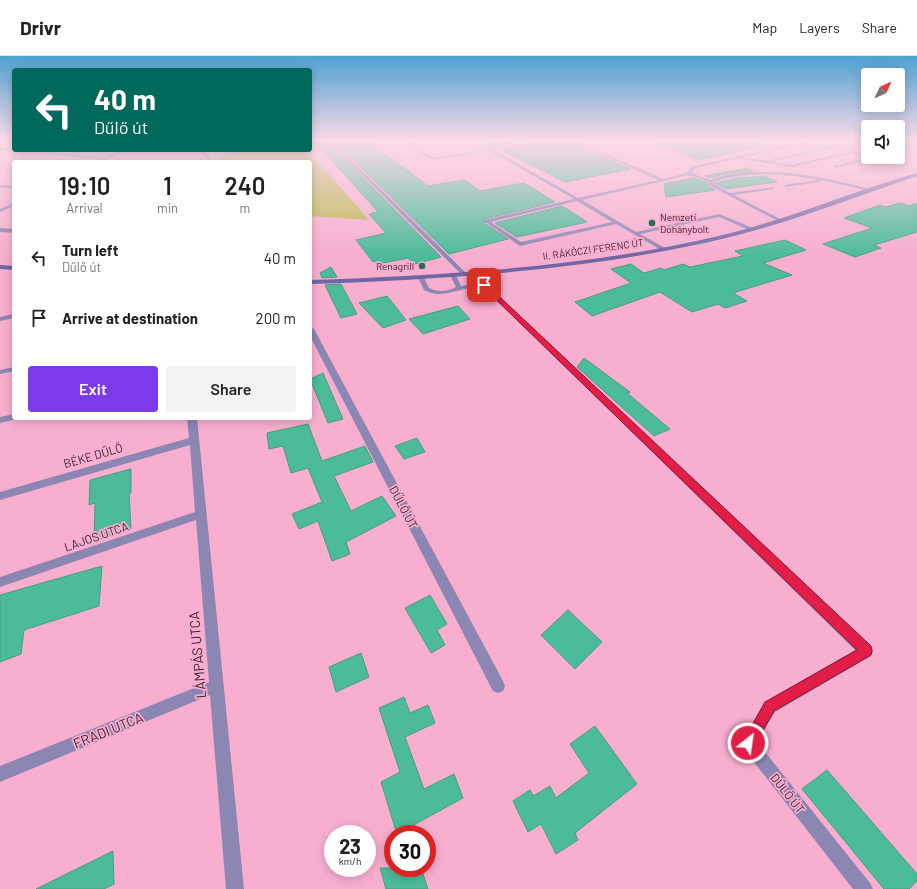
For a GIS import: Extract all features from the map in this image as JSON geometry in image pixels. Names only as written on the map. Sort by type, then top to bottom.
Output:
[{"type":"main road","name":"II. RÁKÓCZI FERENC ÚT","points":[[312,282],[421,277],[524,269],[663,249],[780,221],[903,179]]},
{"type":"main road","points":[[0,267],[12,268]]},
{"type":"street","points":[[368,179],[464,274]]},
{"type":"street","name":"DŰLŐ ÚT","points":[[484,285],[866,651],[770,707],[748,743],[864,889]]},
{"type":"street","points":[[0,319],[12,316]]},
{"type":"street","name":"DŰLŐ ÚT","points":[[312,332],[498,686]]},
{"type":"street","points":[[0,372],[12,369]]},
{"type":"street","points":[[0,420],[12,417]]},
{"type":"street","name":"LÁMPÁS UTCA","points":[[192,420],[235,889]]},
{"type":"street","name":"BÉKE DŰLŐ","points":[[0,496],[194,440]]},
{"type":"street","name":"LAJOS UTCA","points":[[0,582],[200,514]]},
{"type":"street","name":"FRADI UTCA","points":[[0,774],[216,686]]},
{"type":"lane","points":[[542,179],[663,249]]},
{"type":"lane","points":[[617,222],[520,244],[487,221],[668,179]]},
{"type":"lane","points":[[707,179],[716,179]]},
{"type":"lane","points":[[820,179],[871,190]]},
{"type":"lane","points":[[711,180],[712,185],[780,221]]},
{"type":"lane","points":[[786,186],[826,180]]},
{"type":"lane","points":[[0,186],[12,187]]},
{"type":"lane","points":[[729,194],[773,188]]},
{"type":"lane","points":[[0,205],[12,206]]},
{"type":"lane","points":[[0,211],[12,206]]},
{"type":"lane","points":[[637,233],[719,214],[751,229]]},
{"type":"lane","points":[[0,230],[12,231]]},
{"type":"lane","points":[[453,275],[459,288]]},
{"type":"lane","points":[[421,277],[426,289],[430,292],[456,290],[459,288],[484,285]]},
{"type":"shaded area","points":[[312,179],[333,179],[369,220],[312,216]]},
{"type":"building","points":[[348,179],[364,179],[441,257],[415,264],[408,258],[378,264],[375,261],[373,262],[356,240],[386,233],[369,214],[378,212]]},
{"type":"building","points":[[373,179],[419,179],[428,186],[465,180],[480,191],[524,183],[555,202],[485,219],[484,223],[508,239],[449,254]]},
{"type":"building","points":[[559,179],[581,179],[565,182]]},
{"type":"building","points":[[696,179],[708,183],[709,187],[715,190],[666,197],[664,184]]},
{"type":"building","points":[[735,179],[770,179],[777,182],[726,189],[715,183]]},
{"type":"building","points":[[901,203],[909,206],[917,203],[917,232],[874,245],[881,248],[855,257],[823,244],[872,228],[844,218],[880,205],[885,207]]},
{"type":"building","points":[[562,206],[587,222],[517,237],[495,223]]},
{"type":"building","points":[[785,240],[806,250],[763,263],[792,275],[733,293],[747,301],[725,308],[718,304],[692,312],[660,292],[592,316],[575,302],[631,283],[611,269],[631,264],[644,273],[661,268],[664,270],[683,264],[690,267],[743,256],[735,251]]},
{"type":"building","points":[[331,267],[337,277],[322,278],[320,273]]},
{"type":"building","points":[[341,284],[357,314],[341,318],[325,285]]},
{"type":"building","points":[[387,296],[406,320],[383,328],[359,303]]},
{"type":"building","points":[[458,306],[470,319],[423,334],[409,319]]},
{"type":"building","points":[[584,358],[630,392],[627,393],[670,429],[654,436],[577,367]]},
{"type":"building","points":[[323,373],[343,419],[328,423],[312,384],[312,378]]},
{"type":"building","points":[[308,424],[322,461],[365,446],[373,462],[334,476],[351,511],[382,496],[396,516],[346,542],[350,554],[332,561],[318,521],[299,529],[292,514],[322,502],[308,468],[291,473],[283,446],[269,449],[267,433]]},
{"type":"building","points":[[417,438],[425,452],[404,459],[395,446]]},
{"type":"building","points":[[131,469],[131,493],[129,493],[131,529],[94,541],[95,503],[89,505],[90,480]]},
{"type":"building","points":[[102,566],[99,606],[24,630],[21,654],[0,662],[0,595]]},
{"type":"building","points":[[430,595],[447,624],[437,630],[445,645],[431,653],[405,608]]},
{"type":"building","points":[[568,610],[602,642],[575,669],[541,635]]},
{"type":"building","points":[[361,653],[369,677],[336,692],[329,667]]},
{"type":"building","points":[[404,697],[410,713],[428,705],[435,723],[405,737],[424,789],[454,774],[463,798],[414,825],[394,825],[381,782],[400,772],[379,708]]},
{"type":"building","points":[[595,726],[637,784],[575,833],[578,840],[556,854],[541,824],[528,832],[513,801],[530,790],[533,796],[550,786],[556,798],[589,773],[570,744]]},
{"type":"building","points":[[827,770],[917,874],[917,881],[909,889],[884,889],[802,789]]},
{"type":"building","points":[[113,851],[114,884],[104,889],[36,889]]},
{"type":"building","points":[[380,868],[384,868],[384,877],[424,877],[428,889],[386,889]]},
{"type":"place","name":"Nemzeti Dohánybolt","points":[[652,223]]},
{"type":"place","name":"Renagrill","points":[[422,266]]},
{"type":"route","points":[[484,285],[866,651],[770,707],[748,743]]}]
